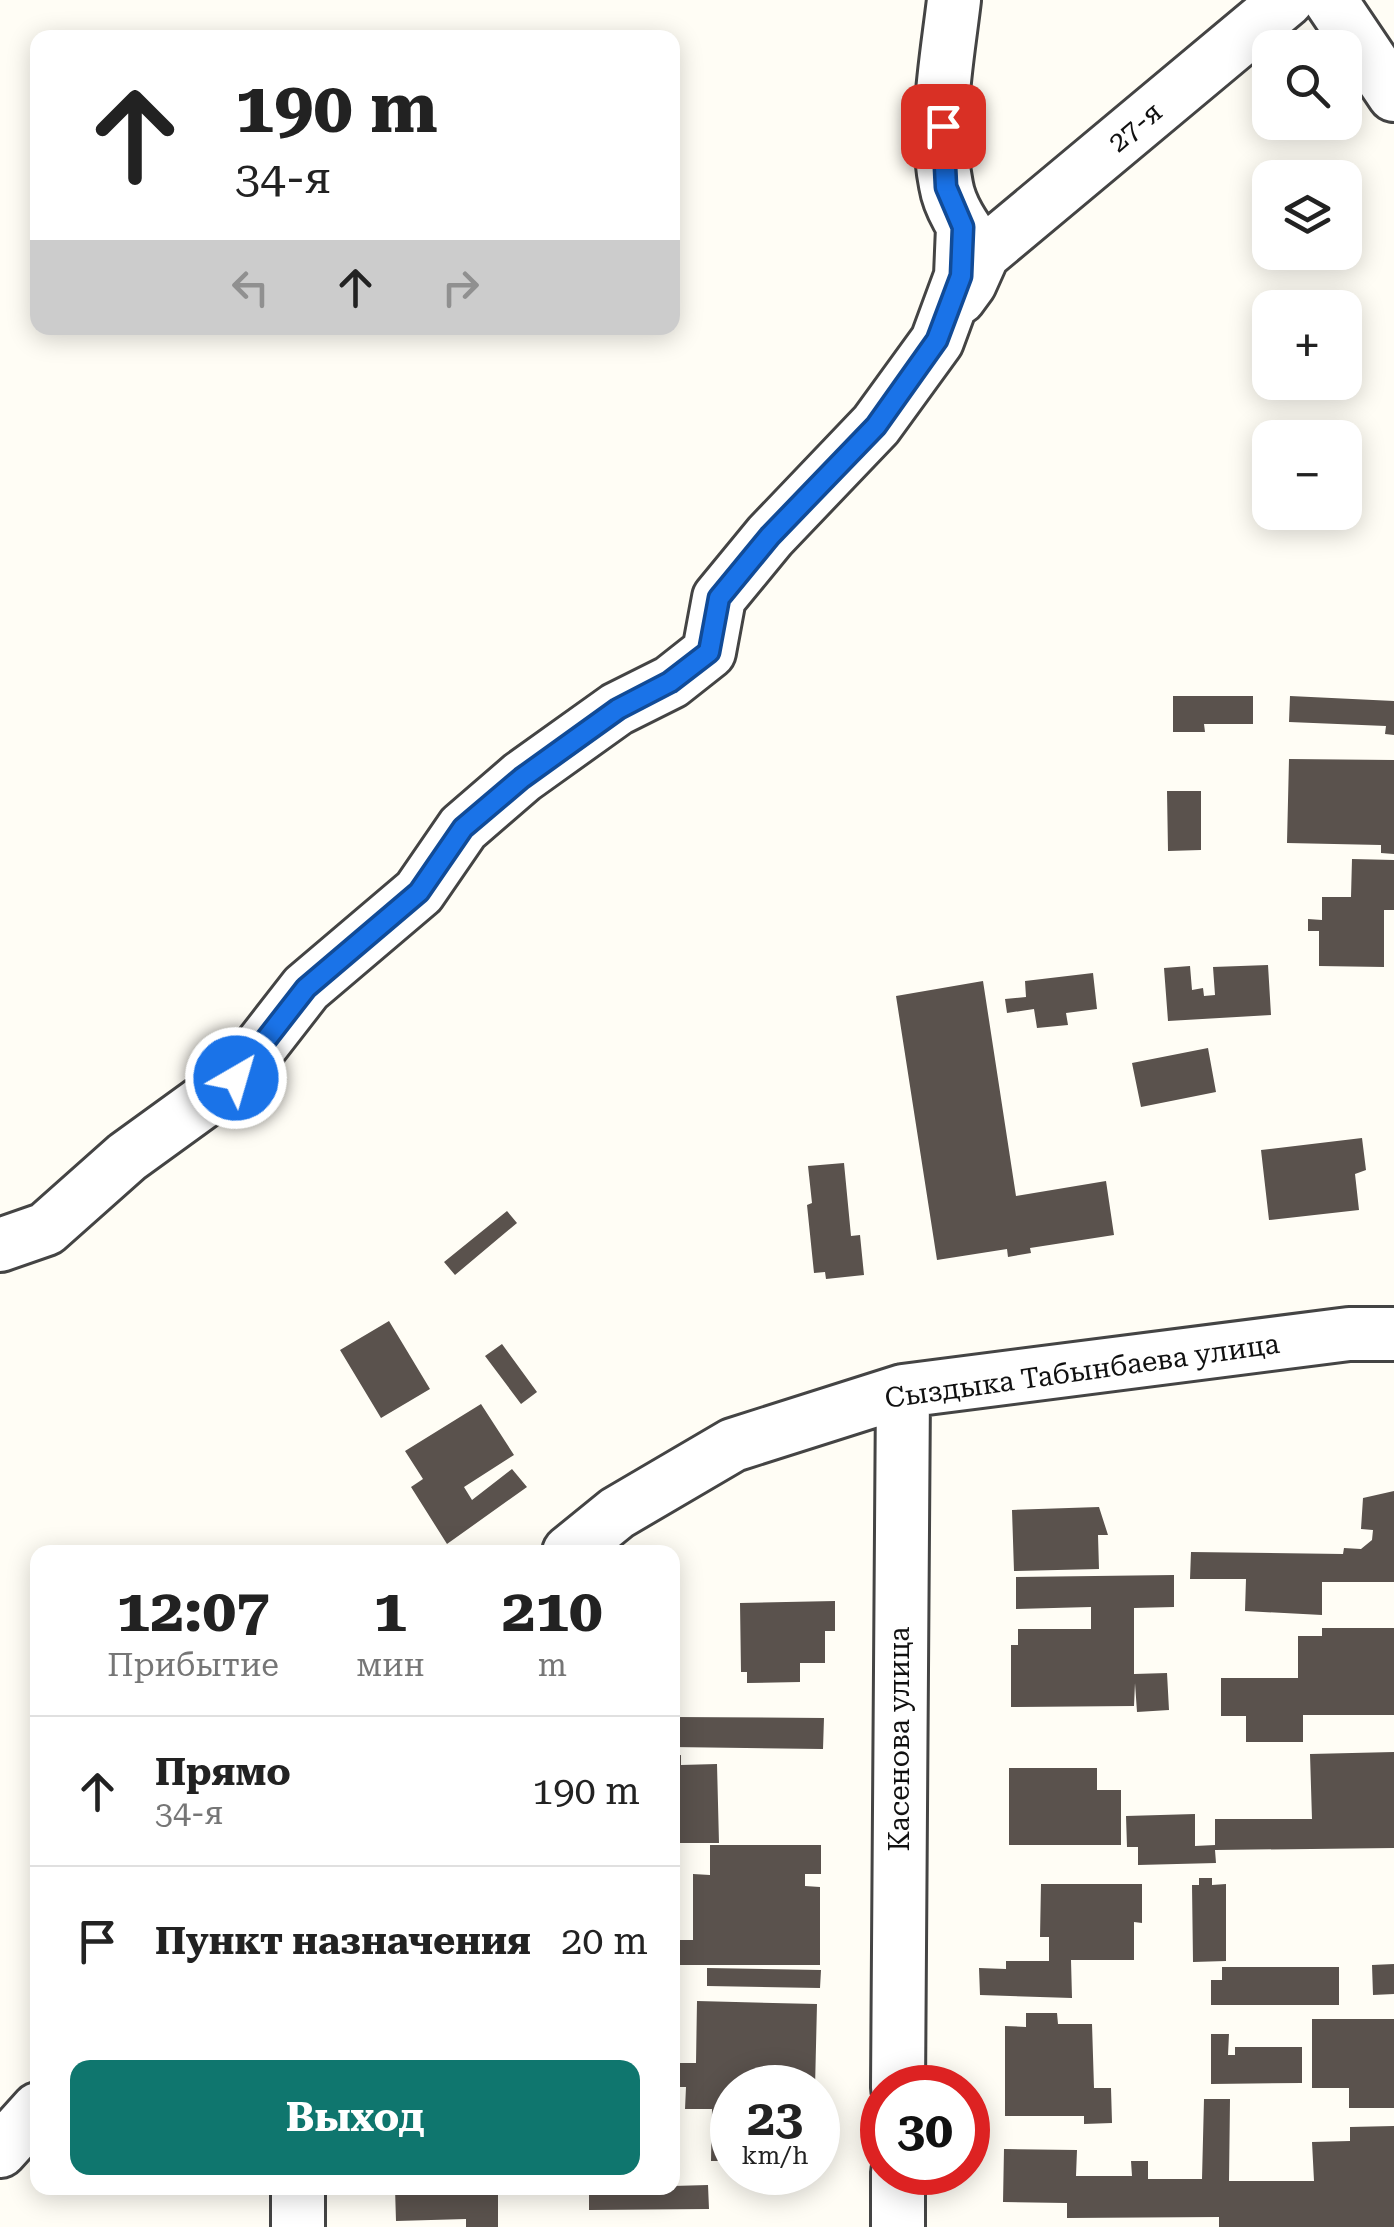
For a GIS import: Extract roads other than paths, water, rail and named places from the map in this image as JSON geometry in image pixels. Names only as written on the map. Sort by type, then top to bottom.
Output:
[{"type":"street","points":[[0,1245],[46,1229],[127,1157],[236,1078],[306,988],[419,892],[463,828],[522,778],[618,709],[670,682],[709,652],[719,598],[770,536],[876,426],[937,340],[948,311],[970,284],[973,240],[946,187],[942,96],[954,0]]},
{"type":"street","name":"27-я","points":[[973,240],[1287,0]]},
{"type":"street","points":[[1330,0],[1394,95]]},
{"type":"street","name":"Сыздыка Табынбаева улица","points":[[577,1545],[616,1512],[733,1445],[902,1390],[1379,1339]]},
{"type":"street","name":"Касенова улица","points":[[898,2065],[902,1390]]},
{"type":"street","points":[[0,2152],[30,2117]]},
{"type":"street","points":[[298,2195],[298,2227]]},
{"type":"street","points":[[898,2195],[898,2227]]}]
